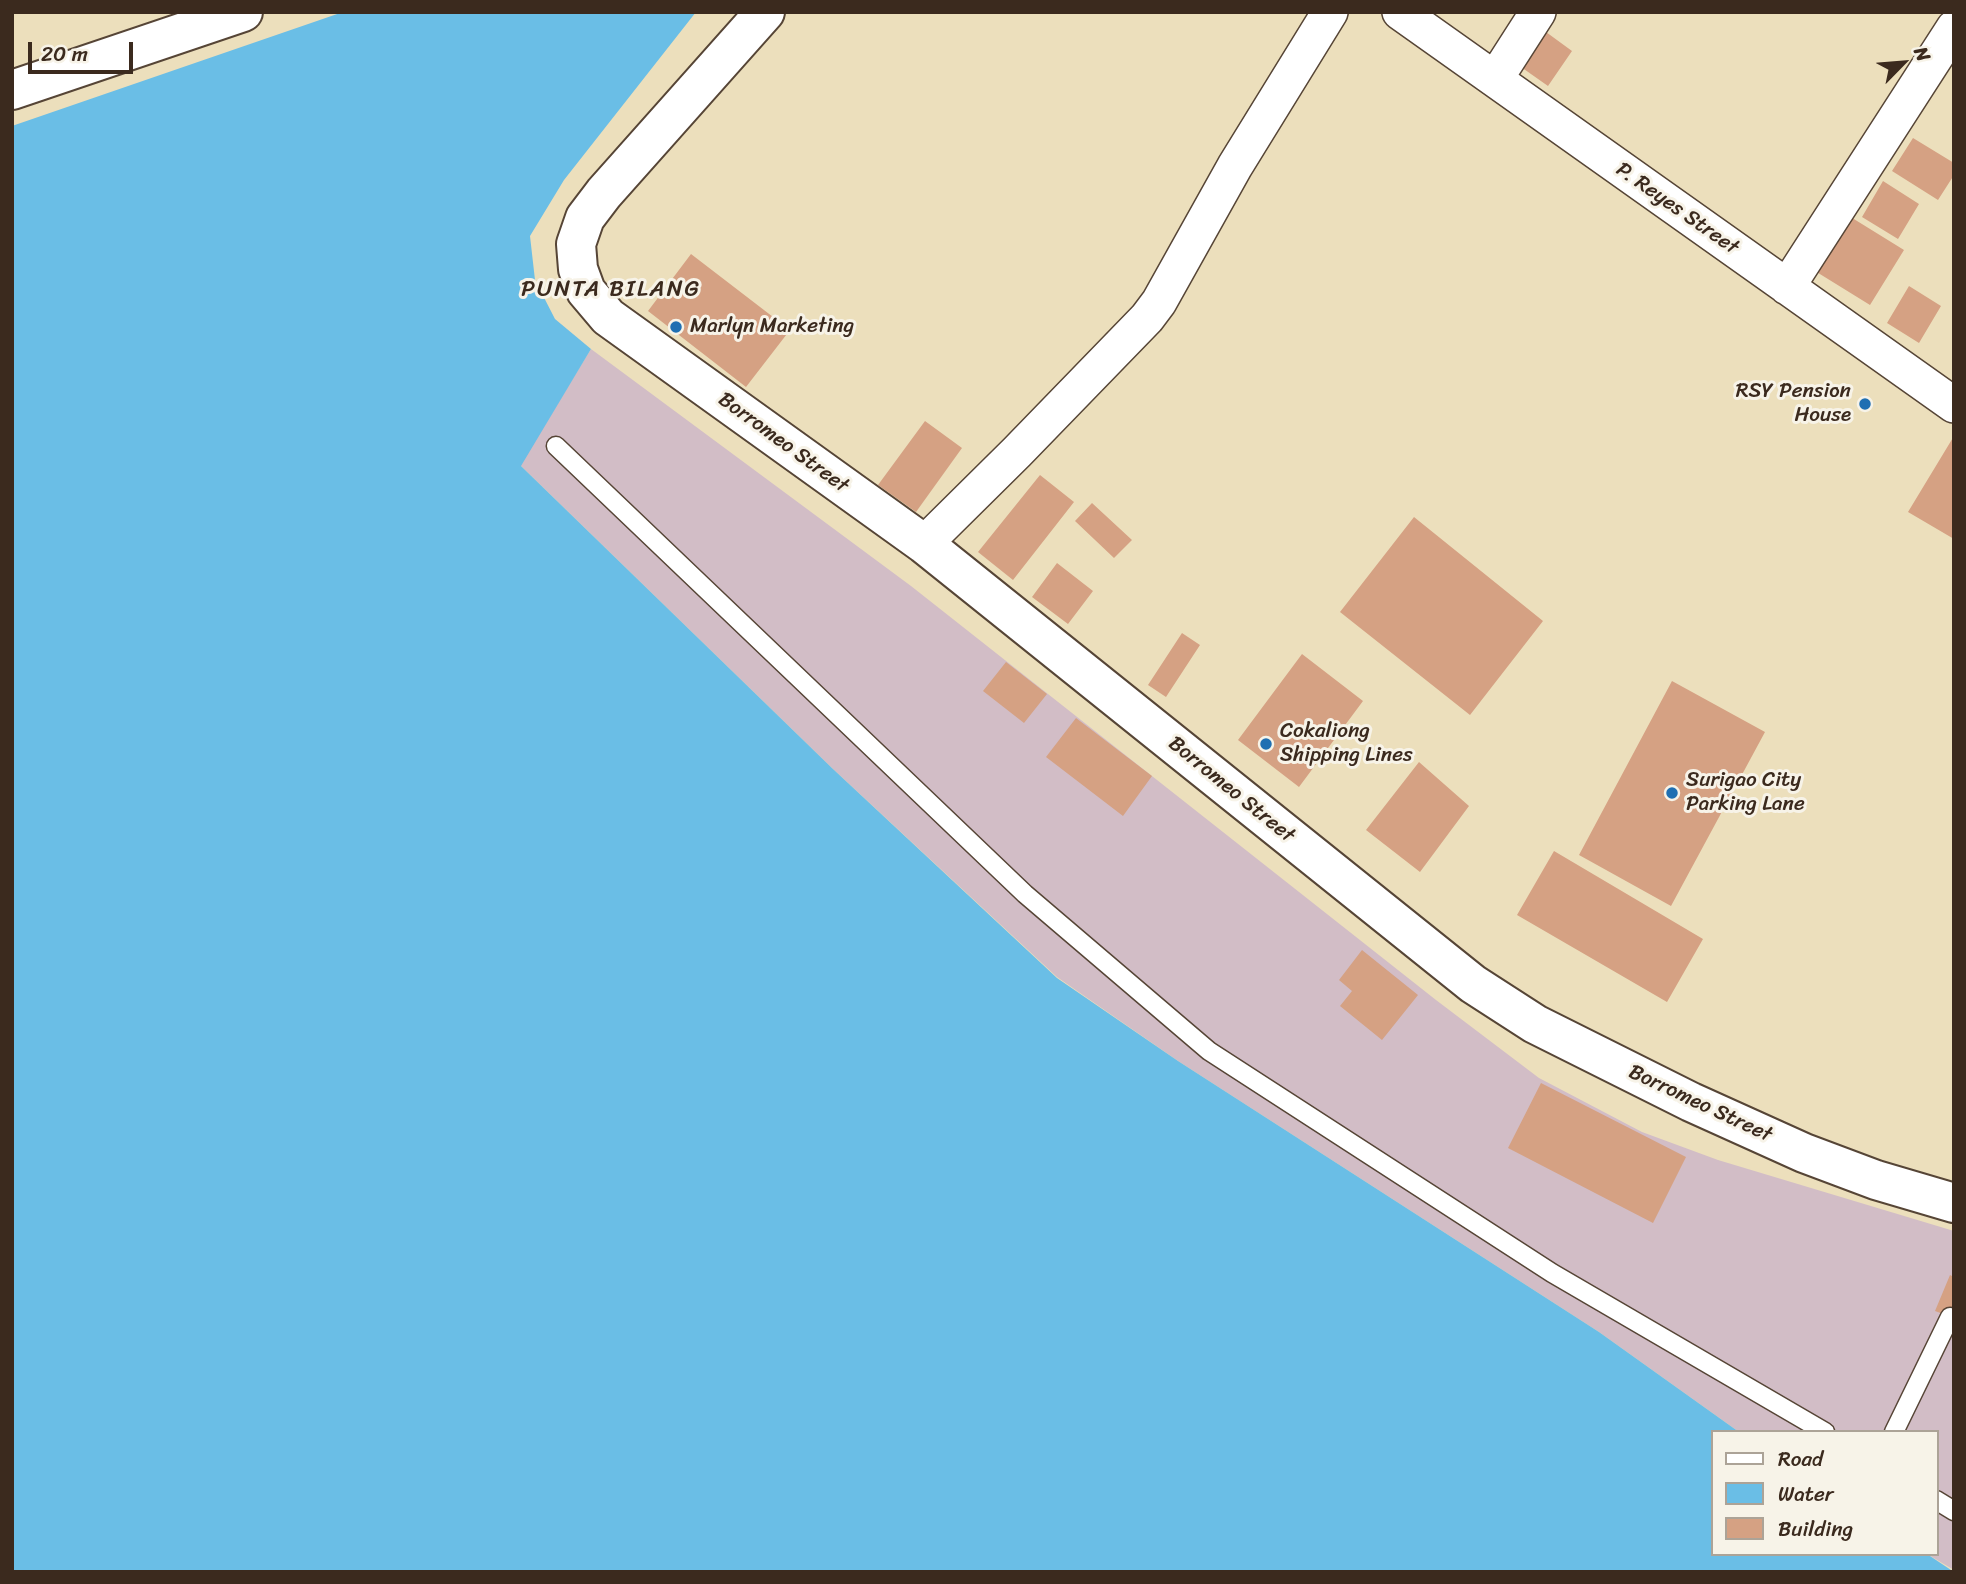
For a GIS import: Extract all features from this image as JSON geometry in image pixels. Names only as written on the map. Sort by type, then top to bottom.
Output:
[{"type":"street","points":[[12,90],[243,12]]},
{"type":"street","name":"Borromeo Street","points":[[765,12],[585,218],[576,244],[578,269],[586,291],[608,317],[924,544],[1473,984],[1535,1024],[1690,1102],[1804,1153],[1876,1180],[1954,1203]]},
{"type":"street","points":[[924,544],[1147,318],[1159,302],[1272,103],[1330,12]]},
{"type":"street","name":"P. Reyes Street","points":[[1400,12],[1954,405]]},
{"type":"street","points":[[1495,79],[1538,12]]},
{"type":"street","points":[[1787,287],[1954,28]]},
{"type":"lane","points":[[556,446],[1026,894],[1209,1051],[1552,1273],[1822,1430]]},
{"type":"lane","points":[[1895,1430],[1950,1317]]},
{"type":"lane","points":[[1938,1501],[1954,1511]]},
{"type":"shaded area","points":[[591,349],[911,586],[1436,1000],[1539,1078],[1642,1132],[1718,1160],[1954,1231],[1954,1570],[1930,1556],[1938,1556],[1938,1430],[1736,1430],[1599,1332],[1178,1061],[1057,977],[833,769],[520,465]]},
{"type":"water","points":[[343,12],[696,12],[564,180],[530,236],[535,280],[555,319],[591,349],[521,466],[833,769],[1057,978],[1178,1061],[1599,1332],[1736,1430],[1710,1430],[1710,1556],[1930,1556],[1954,1572],[12,1572],[12,126]]},
{"type":"building","points":[[1546,32],[1572,51],[1548,86],[1521,67]]},
{"type":"building","points":[[1913,138],[1954,163],[1954,175],[1938,200],[1892,171]]},
{"type":"building","points":[[1883,181],[1919,204],[1898,239],[1862,217]]},
{"type":"building","points":[[1849,216],[1904,250],[1870,305],[1815,271]]},
{"type":"building","points":[[691,254],[790,330],[746,387],[648,311]]},
{"type":"building","points":[[1909,286],[1941,306],[1919,343],[1887,323]]},
{"type":"building","points":[[925,421],[962,448],[916,512],[878,485]]},
{"type":"building","points":[[1954,436],[1954,539],[1908,512]]},
{"type":"building","points":[[1040,475],[1074,502],[1013,580],[978,552]]},
{"type":"building","points":[[1092,503],[1132,540],[1114,558],[1075,521]]},
{"type":"building","points":[[1414,517],[1543,621],[1470,715],[1340,612]]},
{"type":"building","points":[[1057,563],[1093,591],[1068,624],[1032,597]]},
{"type":"building","points":[[1182,633],[1200,645],[1166,697],[1148,685]]},
{"type":"building","points":[[1302,654],[1363,701],[1299,787],[1238,740]]},
{"type":"building","points":[[1006,662],[1047,694],[1024,723],[983,691]]},
{"type":"building","name":"Surigao City Parking Lane","points":[[1672,681],[1765,732],[1671,906],[1579,855]]},
{"type":"building","points":[[1076,718],[1152,776],[1123,816],[1046,757]]},
{"type":"building","points":[[1419,762],[1469,806],[1420,872],[1366,830]]},
{"type":"building","points":[[1554,851],[1703,939],[1667,1002],[1517,915]]},
{"type":"building","points":[[1362,950],[1418,995],[1382,1040],[1340,1006],[1352,991],[1339,980]]},
{"type":"building","points":[[1541,1083],[1686,1157],[1653,1223],[1508,1148]]},
{"type":"building","points":[[1950,1275],[1954,1277],[1954,1318],[1935,1311]]},
{"type":"place","name":"Marlyn Marketing","points":[[676,327]]},
{"type":"place","name":"RSY Pension House","points":[[1865,404]]},
{"type":"place","name":"Cokaliong Shipping Lines","points":[[1266,744]]},
{"type":"place","name":"Surigao City Parking Lane","points":[[1672,793]]},
{"type":"district","name":"PUNTA BILANG","points":[[611,290]]}]
